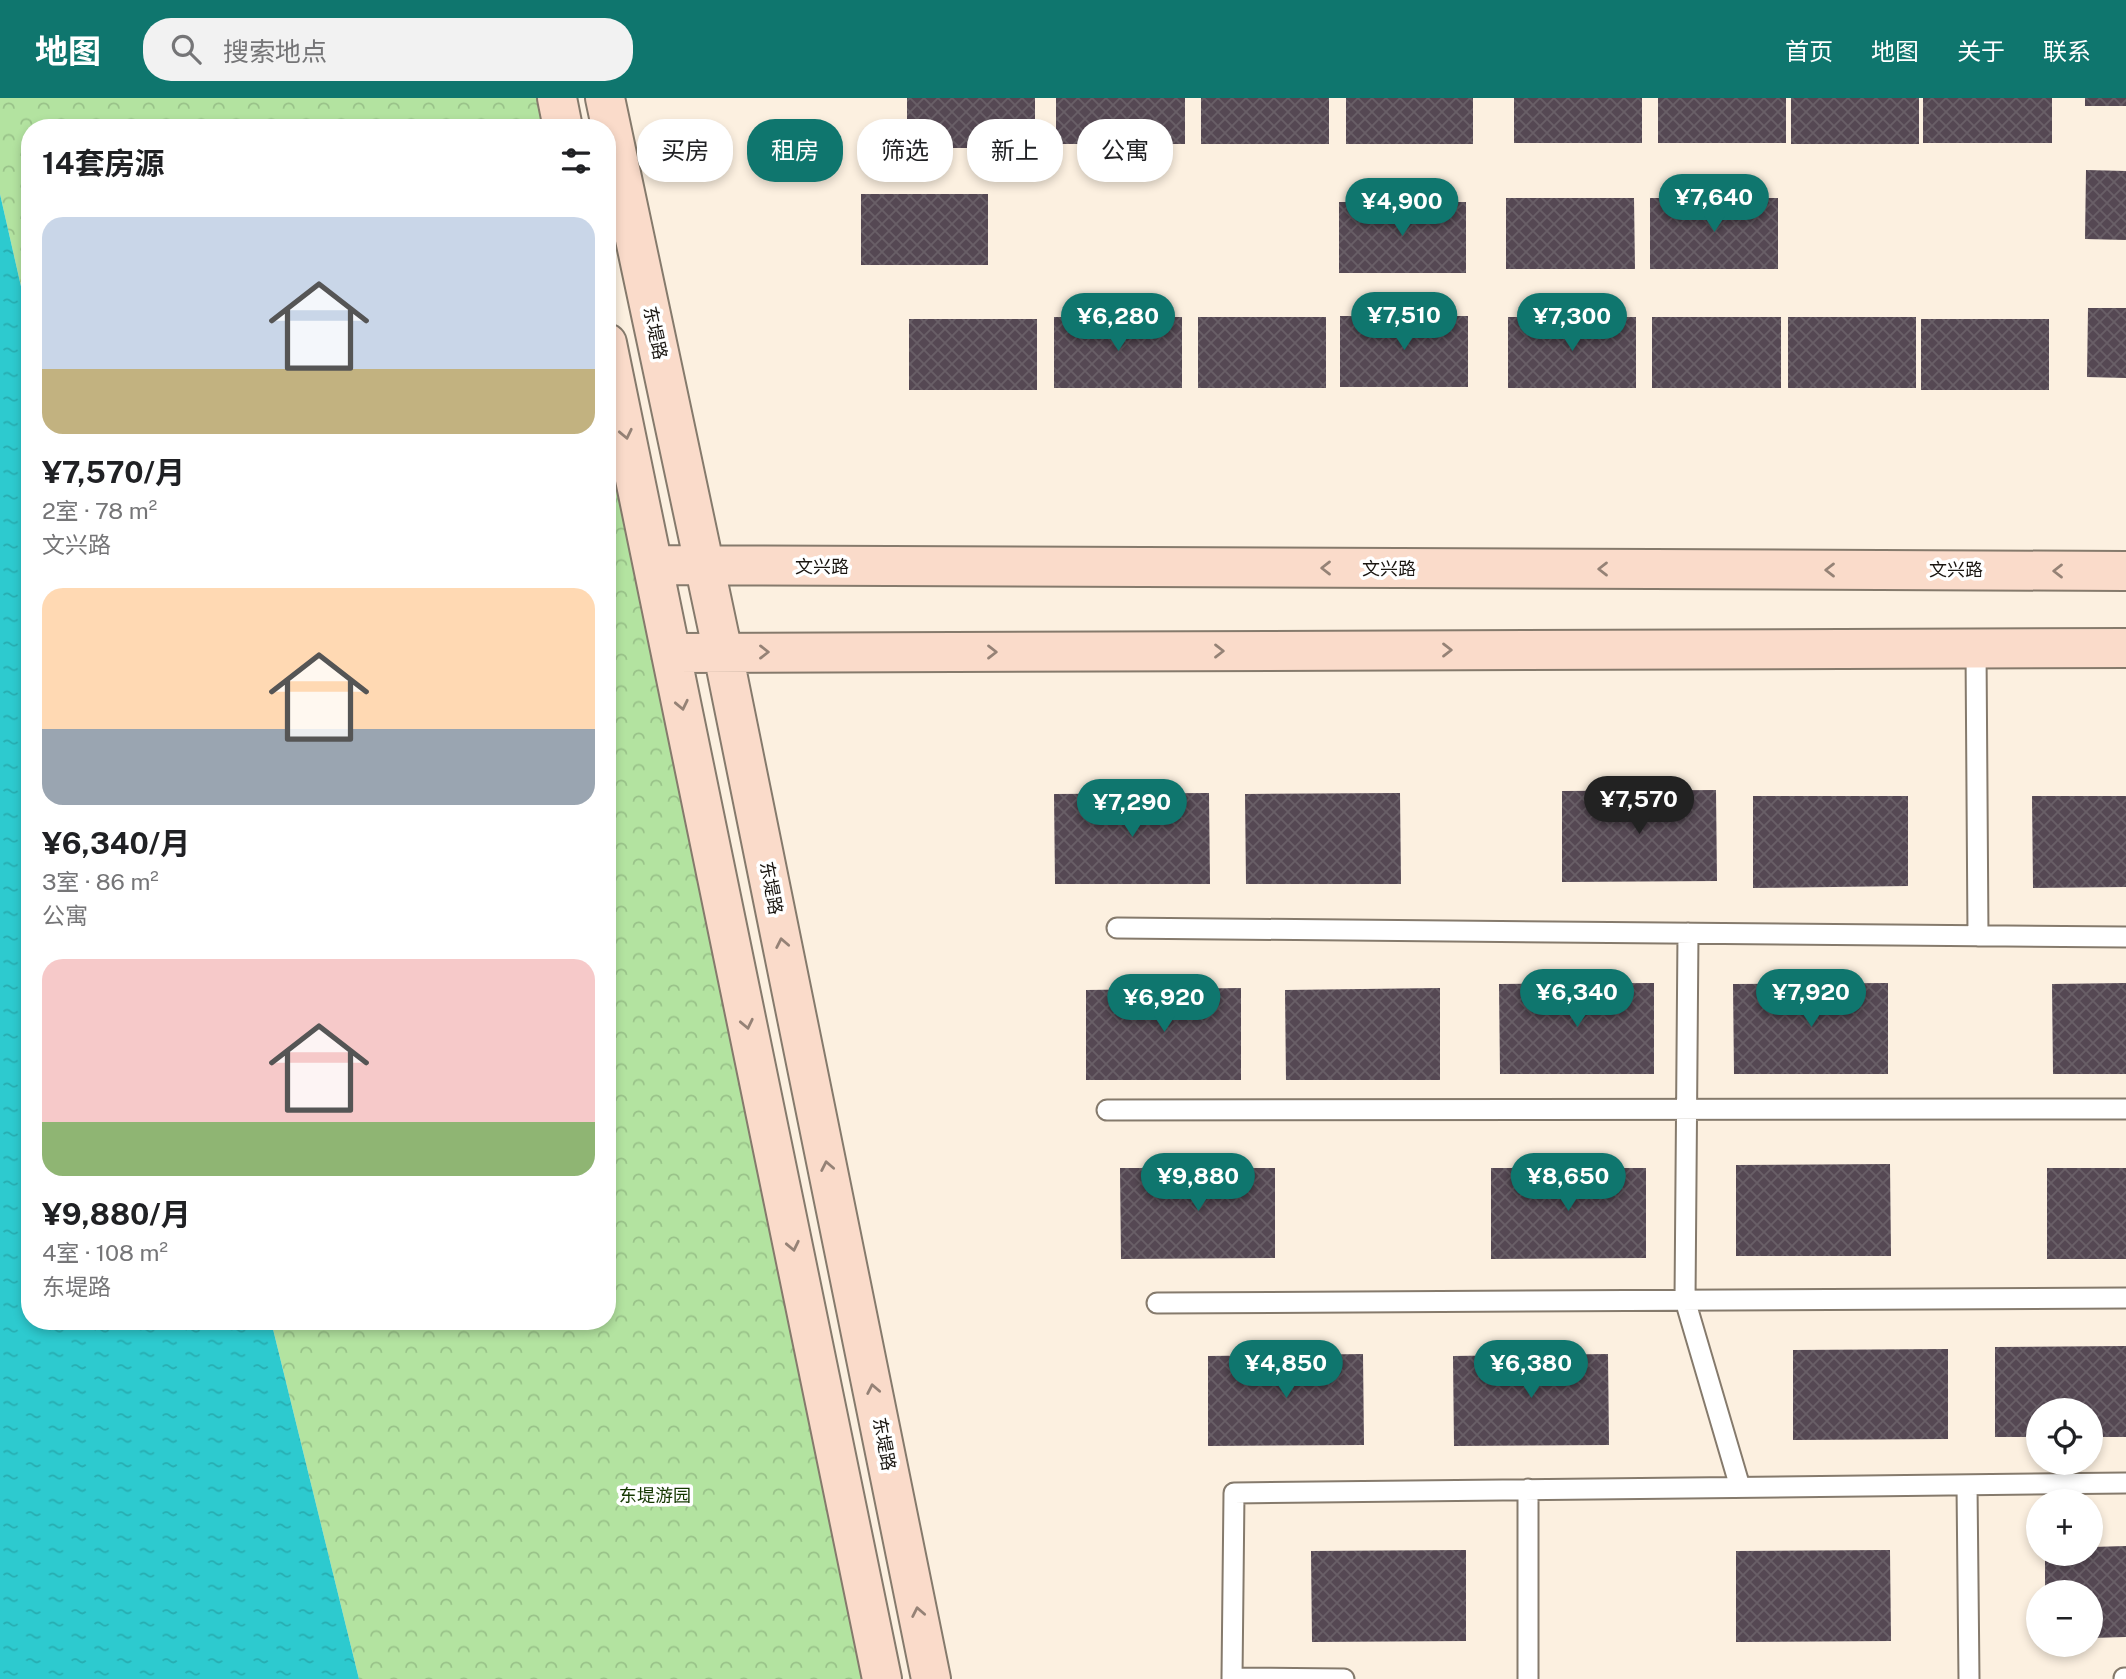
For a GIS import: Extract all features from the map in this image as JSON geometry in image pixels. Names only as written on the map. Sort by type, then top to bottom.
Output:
[{"type":"main road","points":[[557,98],[561,119]]},
{"type":"main road","name":"东堤路","points":[[605,98],[609,119]]},
{"type":"main road","name":"东堤路","points":[[616,150],[723,653],[931,1679]]},
{"type":"main road","points":[[616,386],[882,1679]]},
{"type":"main road","name":"文兴路","points":[[653,565],[2126,571]]},
{"type":"main road","points":[[671,653],[2126,648]]},
{"type":"lane","points":[[1976,649],[1978,936]]},
{"type":"lane","points":[[1117,928],[2126,937]]},
{"type":"lane","points":[[1688,933],[1685,1300],[1740,1488]]},
{"type":"lane","points":[[1107,1110],[2126,1109]]},
{"type":"lane","points":[[1157,1303],[2126,1298]]},
{"type":"lane","points":[[1344,1679],[1232,1678],[1234,1493],[2126,1483]]},
{"type":"lane","points":[[1967,1485],[1969,1679]]},
{"type":"lane","points":[[1528,1489],[1528,1679]]},
{"type":"green space","points":[[0,98],[557,98],[561,119],[21,119],[21,286],[0,194]]},
{"type":"green space","name":"东堤游园","points":[[616,387],[882,1679],[359,1679],[273,1330],[616,1330]]},
{"type":"water","points":[[0,194],[21,286],[21,1330],[273,1330],[359,1679],[0,1679]]},
{"type":"building","points":[[907,98],[1035,98],[1035,119],[967,119],[967,148],[953,148],[953,119],[907,119]]},
{"type":"building","points":[[1056,98],[1185,98],[1185,144],[1173,144],[1173,119],[1077,119],[1077,144],[1063,144],[1063,119],[1056,119]]},
{"type":"building","points":[[1201,98],[1329,98],[1329,144],[1201,144]]},
{"type":"building","points":[[1346,98],[1473,98],[1473,144],[1346,144]]},
{"type":"building","points":[[1514,98],[1642,98],[1642,143],[1514,143]]},
{"type":"building","points":[[1658,98],[1786,98],[1786,143],[1658,143]]},
{"type":"building","points":[[1791,98],[1919,98],[1919,144],[1791,144]]},
{"type":"building","points":[[1923,98],[2052,98],[2052,143],[1923,143]]},
{"type":"building","points":[[2085,98],[2126,98],[2126,106],[2085,106]]},
{"type":"building","points":[[2086,170],[2126,171],[2126,240],[2085,239]]},
{"type":"building","points":[[861,194],[988,194],[988,265],[861,265]]},
{"type":"building","points":[[1506,198],[1634,198],[1635,269],[1506,269]]},
{"type":"building","points":[[1650,198],[1778,198],[1778,269],[1650,269]]},
{"type":"building","points":[[1339,202],[1466,202],[1466,273],[1339,273]]},
{"type":"building","points":[[2088,308],[2126,308],[2126,378],[2087,377]]},
{"type":"building","points":[[1340,316],[1468,316],[1468,387],[1340,387]]},
{"type":"building","points":[[1054,317],[1182,317],[1182,388],[1054,388]]},
{"type":"building","points":[[1198,317],[1326,317],[1326,388],[1198,388]]},
{"type":"building","points":[[1508,317],[1636,317],[1636,388],[1508,388]]},
{"type":"building","points":[[1652,317],[1781,317],[1781,388],[1652,388]]},
{"type":"building","points":[[1788,317],[1916,317],[1916,388],[1788,388]]},
{"type":"building","points":[[909,319],[1037,319],[1037,390],[909,390]]},
{"type":"building","points":[[1921,319],[2049,319],[2049,390],[1921,390]]},
{"type":"building","points":[[1716,790],[1717,881],[1562,882],[1562,791]]},
{"type":"building","points":[[1209,793],[1210,884],[1055,884],[1054,794]]},
{"type":"building","points":[[1400,793],[1401,884],[1246,884],[1245,794]]},
{"type":"building","points":[[1753,796],[1908,796],[1908,886],[1753,888]]},
{"type":"building","points":[[2032,796],[2126,796],[2126,887],[2033,888]]},
{"type":"building","points":[[1654,983],[1654,1074],[1500,1074],[1499,984]]},
{"type":"building","points":[[1888,983],[1888,1074],[1734,1074],[1733,984]]},
{"type":"building","points":[[2126,983],[2126,1074],[2053,1074],[2052,984]]},
{"type":"building","points":[[1241,988],[1241,1080],[1086,1080],[1086,990]]},
{"type":"building","points":[[1440,988],[1440,1080],[1286,1080],[1285,990]]},
{"type":"building","points":[[1890,1164],[1891,1256],[1736,1256],[1736,1165]]},
{"type":"building","points":[[1120,1168],[1275,1168],[1275,1258],[1121,1259]]},
{"type":"building","points":[[1491,1168],[1646,1168],[1646,1258],[1491,1259]]},
{"type":"building","points":[[2047,1168],[2126,1168],[2126,1259],[2047,1259]]},
{"type":"building","points":[[2126,1346],[2126,1437],[2103,1437],[2103,1398],[2026,1398],[2026,1437],[1995,1437],[1995,1347]]},
{"type":"building","points":[[1948,1349],[1948,1439],[1793,1440],[1793,1350]]},
{"type":"building","points":[[1363,1354],[1364,1445],[1208,1446],[1208,1356]]},
{"type":"building","points":[[1608,1354],[1609,1445],[1454,1446],[1453,1356]]},
{"type":"building","points":[[2126,1546],[2126,1637],[2103,1638],[2103,1580],[2045,1580],[2045,1566],[2103,1566],[2103,1547]]},
{"type":"building","points":[[1466,1550],[1466,1641],[1312,1642],[1311,1551]]},
{"type":"building","points":[[1890,1550],[1891,1641],[1736,1642],[1736,1551]]}]
